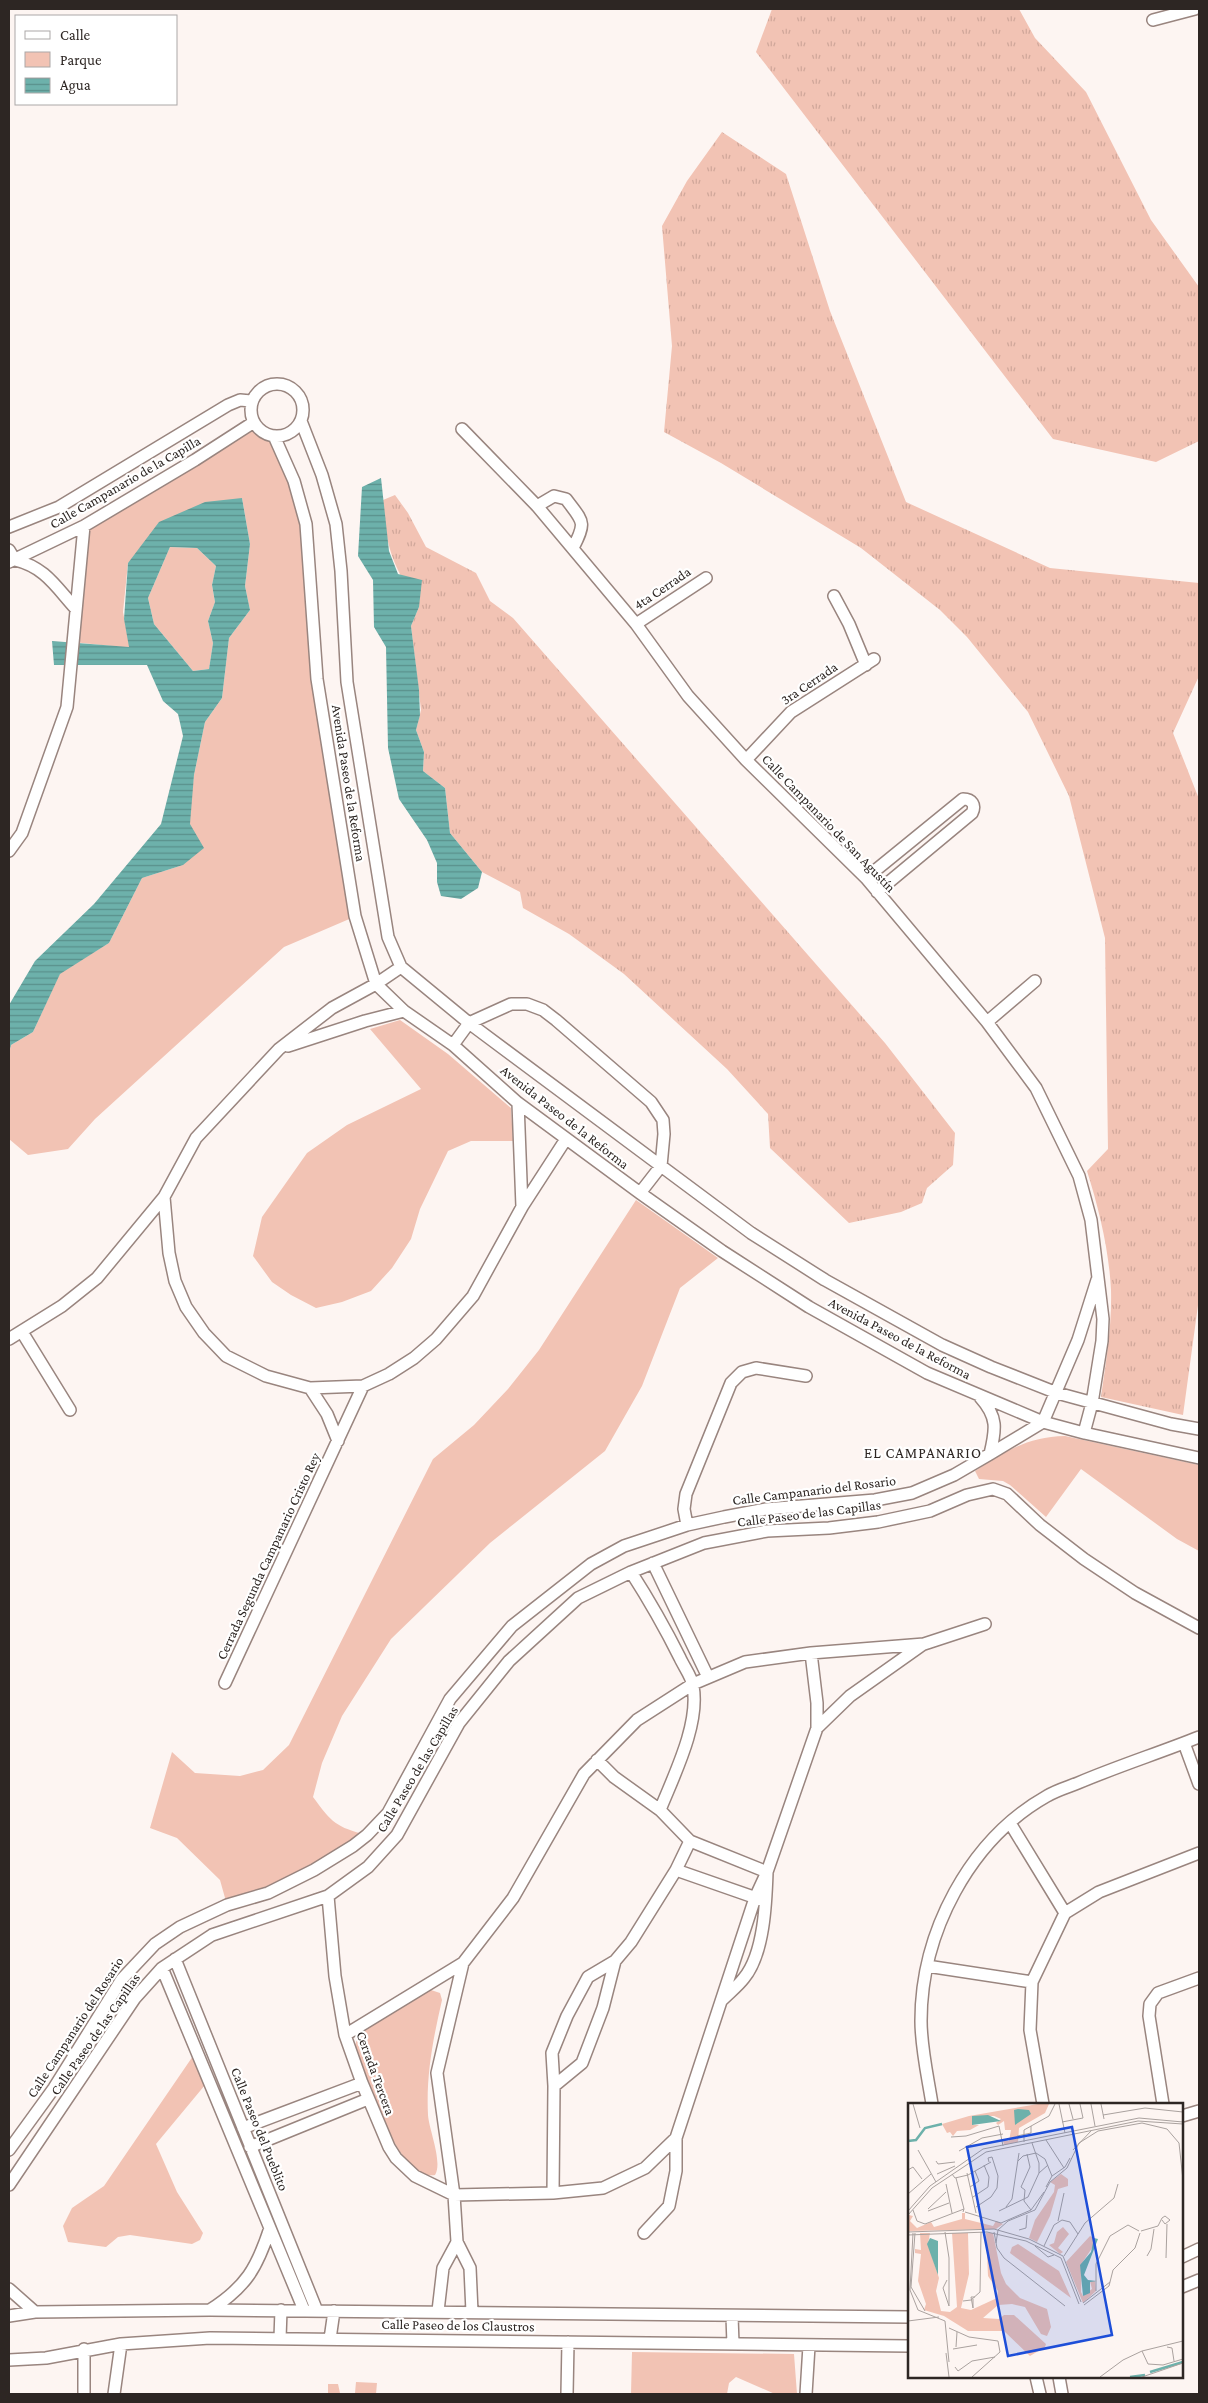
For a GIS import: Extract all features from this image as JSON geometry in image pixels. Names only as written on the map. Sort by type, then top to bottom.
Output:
[{"type":"street","points":[[1153,20],[1195,9]]},
{"type":"street","points":[[272,383],[286,385],[298,393],[302,402],[304,411],[301,421],[294,430],[285,435],[274,436],[258,429],[250,415],[251,401],[264,385],[272,383]]},
{"type":"street","name":"Calle Campanario de la Capilla","points":[[9,527],[60,506],[228,404],[240,400],[251,401]]},
{"type":"street","name":"Avenida Paseo de la Reforma","points":[[301,421],[322,475],[336,524],[341,571],[347,682],[388,937],[401,967],[469,1023],[751,1233],[825,1280],[942,1345],[991,1367],[1057,1393],[1199,1429]]},
{"type":"street","name":"Calle Campanario de la Capilla","points":[[11,557],[84,526],[195,460],[254,422]]},
{"type":"street","name":"Calle Campanario de San Agustín","points":[[462,429],[537,506],[636,624],[688,696],[746,760],[866,878],[987,1022],[1036,1088],[1079,1176],[1091,1220],[1103,1319],[1102,1341],[1092,1403],[1084,1433]]},
{"type":"street","name":"Avenida Paseo de la Reforma","points":[[274,436],[294,481],[306,524],[317,679],[355,916],[376,984],[404,1011],[453,1045],[518,1103],[566,1139],[640,1194],[722,1251],[809,1306],[927,1372],[979,1396],[1044,1422],[1084,1433],[1199,1458]]},
{"type":"street","points":[[537,506],[554,496],[566,499],[582,524],[582,530],[572,548]]},
{"type":"street","points":[[9,851],[22,833],[67,707],[84,526]]},
{"type":"street","points":[[11,557],[30,563],[43,572],[76,609]]},
{"type":"street","name":"4ta Cerrada","points":[[636,624],[706,578]]},
{"type":"street","name":"3ra Cerrada","points":[[746,760],[791,712],[870,662],[834,596]]},
{"type":"street","points":[[866,878],[963,798],[969,799],[973,803],[972,813],[877,892]]},
{"type":"street","points":[[9,1339],[62,1306],[97,1278],[164,1198],[196,1138],[279,1049],[332,1008],[376,984],[401,967]]},
{"type":"street","points":[[987,1022],[1035,981]]},
{"type":"street","points":[[453,1045],[469,1023],[511,1004],[527,1004],[543,1010],[651,1102],[663,1120],[664,1134],[661,1166],[640,1194]]},
{"type":"street","points":[[279,1049],[333,1030],[404,1011]]},
{"type":"street","points":[[518,1103],[522,1207]]},
{"type":"street","points":[[164,1198],[169,1253],[175,1280],[186,1307],[204,1333],[226,1356],[266,1376],[310,1388],[363,1386],[389,1374],[414,1358],[436,1339],[474,1296],[522,1207],[566,1139]]},
{"type":"street","name":"Calle Campanario de San Agustín","points":[[1044,1422],[1078,1340],[1098,1280]]},
{"type":"street","points":[[22,1332],[70,1410]]},
{"type":"street","points":[[687,1524],[684,1509],[686,1494],[731,1382],[742,1372],[756,1368],[806,1376]]},
{"type":"street","name":"Cerrada Segunda Campanario Cristo Rey","points":[[225,1683],[363,1386]]},
{"type":"street","points":[[310,1388],[327,1414],[338,1441]]},
{"type":"street","points":[[979,1396],[990,1408],[995,1424],[990,1454]]},
{"type":"street","name":"Calle Campanario del Rosario","points":[[9,2150],[54,2088],[122,1979],[136,1962],[180,1926],[227,1905],[268,1893],[314,1870],[353,1846],[388,1813],[450,1699],[512,1626],[591,1564],[624,1546],[687,1524],[766,1509],[875,1500],[912,1493],[954,1475],[1044,1422]]},
{"type":"street","name":"Calle Paseo de las Capillas","points":[[9,2185],[135,1998],[162,1968],[212,1935],[328,1896],[368,1867],[398,1835],[459,1723],[509,1661],[578,1598],[631,1572],[704,1543],[767,1531],[828,1528],[878,1522],[930,1510],[967,1495],[993,1489],[1007,1494],[1040,1525],[1084,1559],[1128,1588],[1199,1628]]},
{"type":"street","points":[[652,1563],[708,1677]]},
{"type":"street","points":[[631,1572],[658,1613],[693,1684],[694,1704],[690,1729],[660,1810]]},
{"type":"street","points":[[345,2035],[463,1963],[513,1898],[584,1774],[637,1720],[693,1684],[745,1662],[811,1653],[924,1644],[985,1624]]},
{"type":"street","points":[[817,1728],[850,1696],[924,1644]]},
{"type":"street","points":[[644,2233],[669,2206],[676,2171],[676,2138],[720,2002],[760,1899],[767,1872],[817,1728],[817,1703],[811,1653]]},
{"type":"street","points":[[932,2103],[921,2022],[927,1966],[940,1923],[958,1888],[981,1852],[1010,1823],[1047,1796],[1199,1737]]},
{"type":"street","points":[[1184,1743],[1199,1784]]},
{"type":"street","points":[[597,1760],[614,1777],[660,1810],[690,1841],[767,1872]]},
{"type":"street","points":[[1010,1823],[1066,1913]]},
{"type":"street","points":[[553,2193],[554,2086],[552,2053],[567,2016],[588,1977],[615,1961],[630,1942],[676,1870],[690,1841]]},
{"type":"street","points":[[1043,2103],[1030,2030],[1032,1982],[1066,1913],[1099,1892],[1199,1854]]},
{"type":"street","points":[[676,1870],[760,1899]]},
{"type":"street","name":"Cerrada Tercera","points":[[328,1896],[335,1976],[345,2035],[368,2099],[389,2148],[396,2158],[414,2176],[454,2195]]},
{"type":"street","points":[[720,2002],[745,1977],[763,1930],[760,1899]]},
{"type":"street","name":"Calle Paseo del Pueblito","points":[[174,1959],[317,2310]]},
{"type":"street","points":[[554,2086],[582,2063],[603,2008],[615,1961]]},
{"type":"street","points":[[463,1963],[437,2073],[454,2195],[458,2242],[470,2268],[472,2312]]},
{"type":"street","points":[[927,1966],[1032,1982]]},
{"type":"street","name":"Calle Paseo del Pueblito","points":[[162,1968],[304,2310]]},
{"type":"street","points":[[1164,2103],[1149,2016],[1150,2004],[1158,1993],[1199,1978]]},
{"type":"street","points":[[243,2128],[362,2083]]},
{"type":"street","points":[[219,2103],[232,2098]]},
{"type":"street","points":[[250,2147],[368,2099]]},
{"type":"street","points":[[1183,2116],[1199,2111]]},
{"type":"street","points":[[454,2195],[553,2193],[603,2188],[645,2168],[676,2138]]},
{"type":"street","points":[[255,2192],[267,2188]]},
{"type":"street","points":[[210,2310],[232,2296],[250,2276],[262,2253],[270,2228]]},
{"type":"street","points":[[438,2311],[443,2268],[458,2242]]},
{"type":"street","points":[[1183,2257],[1199,2249]]},
{"type":"street","points":[[1183,2287],[1199,2280]]},
{"type":"street","points":[[9,2290],[35,2312]]},
{"type":"street","points":[[280,2338],[281,2310]]},
{"type":"street","name":"Calle Paseo de los Claustros","points":[[9,2316],[35,2312],[317,2310],[908,2317]]},
{"type":"street","points":[[330,2338],[334,2311]]},
{"type":"street","points":[[732,2316],[733,2344]]},
{"type":"street","name":"Calle Paseo de los Claustros","points":[[9,2360],[46,2358],[84,2349],[121,2344],[210,2338],[908,2346]]},
{"type":"street","points":[[567,2394],[568,2342]]},
{"type":"street","points":[[114,2394],[121,2344]]},
{"type":"street","points":[[806,2394],[809,2346]]},
{"type":"street","points":[[84,2349],[84,2394]]},
{"type":"street","points":[[1036,2378],[1040,2394]]},
{"type":"street","points":[[1059,2378],[1062,2394]]},
{"type":"green space","points":[[772,9],[1019,9],[1035,38],[1086,92],[1151,220],[1199,287],[1199,441],[1156,462],[1053,439],[756,52]]},
{"type":"green space","points":[[722,132],[786,174],[830,311],[906,502],[1050,568],[1199,583],[1199,676],[1173,733],[1199,799],[1199,1298],[1183,1415],[1101,1397],[1110,1330],[1111,1290],[1103,1230],[1087,1171],[1108,1149],[1105,938],[1069,796],[1028,712],[967,637],[940,610],[861,548],[721,463],[664,432],[672,346],[662,226],[687,181]]},
{"type":"green space","points":[[254,424],[266,434],[274,436],[305,528],[306,580],[354,917],[284,947],[95,1119],[68,1149],[28,1155],[9,1139],[9,1053],[11,1045],[33,1032],[60,973],[109,943],[142,878],[183,865],[194,775],[205,722],[222,698],[229,638],[250,610],[245,586],[250,544],[242,498],[128,563],[123,612],[130,648],[73,642],[85,528]]},
{"type":"green space","points":[[395,495],[408,513],[426,547],[476,573],[490,601],[513,618],[885,1043],[955,1133],[953,1165],[927,1188],[922,1203],[901,1212],[849,1223],[770,1148],[768,1114],[727,1069],[624,974],[569,934],[523,908],[520,892],[482,872],[450,833],[445,788],[423,771],[424,752],[416,730],[421,710],[411,626],[419,607],[397,568],[386,531],[383,500]]},
{"type":"green space","points":[[170,547],[197,548],[216,566],[212,585],[215,602],[208,621],[213,643],[209,669],[193,671],[154,624],[148,598]]},
{"type":"green space","points":[[400,1020],[448,1054],[511,1108],[513,1141],[471,1141],[448,1151],[420,1209],[411,1239],[392,1268],[371,1291],[342,1302],[316,1308],[291,1295],[272,1282],[253,1256],[262,1217],[307,1153],[347,1125],[421,1089],[370,1029]]},
{"type":"green space","points":[[636,1200],[718,1258],[680,1288],[642,1386],[605,1451],[490,1543],[391,1639],[342,1716],[322,1763],[313,1797],[325,1813],[336,1823],[367,1835],[314,1870],[227,1905],[220,1880],[177,1838],[150,1828],[172,1752],[195,1773],[240,1776],[263,1770],[289,1745],[433,1459],[474,1425],[508,1389],[539,1350]]},
{"type":"green space","points":[[1065,1436],[1199,1465],[1199,1551],[1177,1539],[1081,1469],[1046,1517],[1010,1485],[1003,1481],[979,1479],[975,1471],[1017,1446],[1039,1439]]},
{"type":"green space","points":[[431,1990],[440,1993],[442,2000],[433,2043],[428,2086],[428,2115],[437,2162],[435,2175],[421,2173],[408,2162],[396,2145],[375,2101],[355,2046],[361,2030]]},
{"type":"green space","points":[[193,2056],[205,2085],[156,2144],[177,2192],[203,2233],[200,2240],[192,2244],[130,2235],[118,2237],[106,2247],[68,2242],[63,2226],[72,2208],[104,2186]]},
{"type":"green space","points":[[632,2352],[794,2354],[797,2394],[775,2394],[736,2377],[729,2383],[727,2394],[631,2394]]},
{"type":"green space","points":[[356,2382],[377,2383],[376,2394],[328,2394],[328,2384],[338,2384],[340,2393],[355,2393]]},
{"type":"water","points":[[381,478],[389,551],[398,574],[422,580],[419,607],[411,626],[419,690],[420,715],[416,730],[424,752],[423,771],[445,788],[450,833],[482,872],[478,888],[461,899],[441,896],[437,882],[437,863],[427,840],[399,799],[388,748],[386,647],[374,627],[373,580],[358,556],[362,487]]},
{"type":"water","points":[[242,498],[250,544],[245,586],[250,610],[229,638],[222,698],[205,722],[194,775],[190,824],[204,848],[183,865],[142,878],[109,943],[60,974],[33,1032],[11,1045],[9,1053],[9,1005],[35,961],[94,904],[161,824],[183,736],[178,714],[163,701],[147,665],[54,665],[52,641],[129,647],[124,619],[128,563],[159,522],[205,502]],"holes":[[[170,547],[197,548],[216,566],[212,585],[215,602],[208,621],[213,643],[209,669],[193,671],[154,624],[148,598]]]},
{"type":"district","name":"EL CAMPANARIO","points":[[923,1453]]}]
